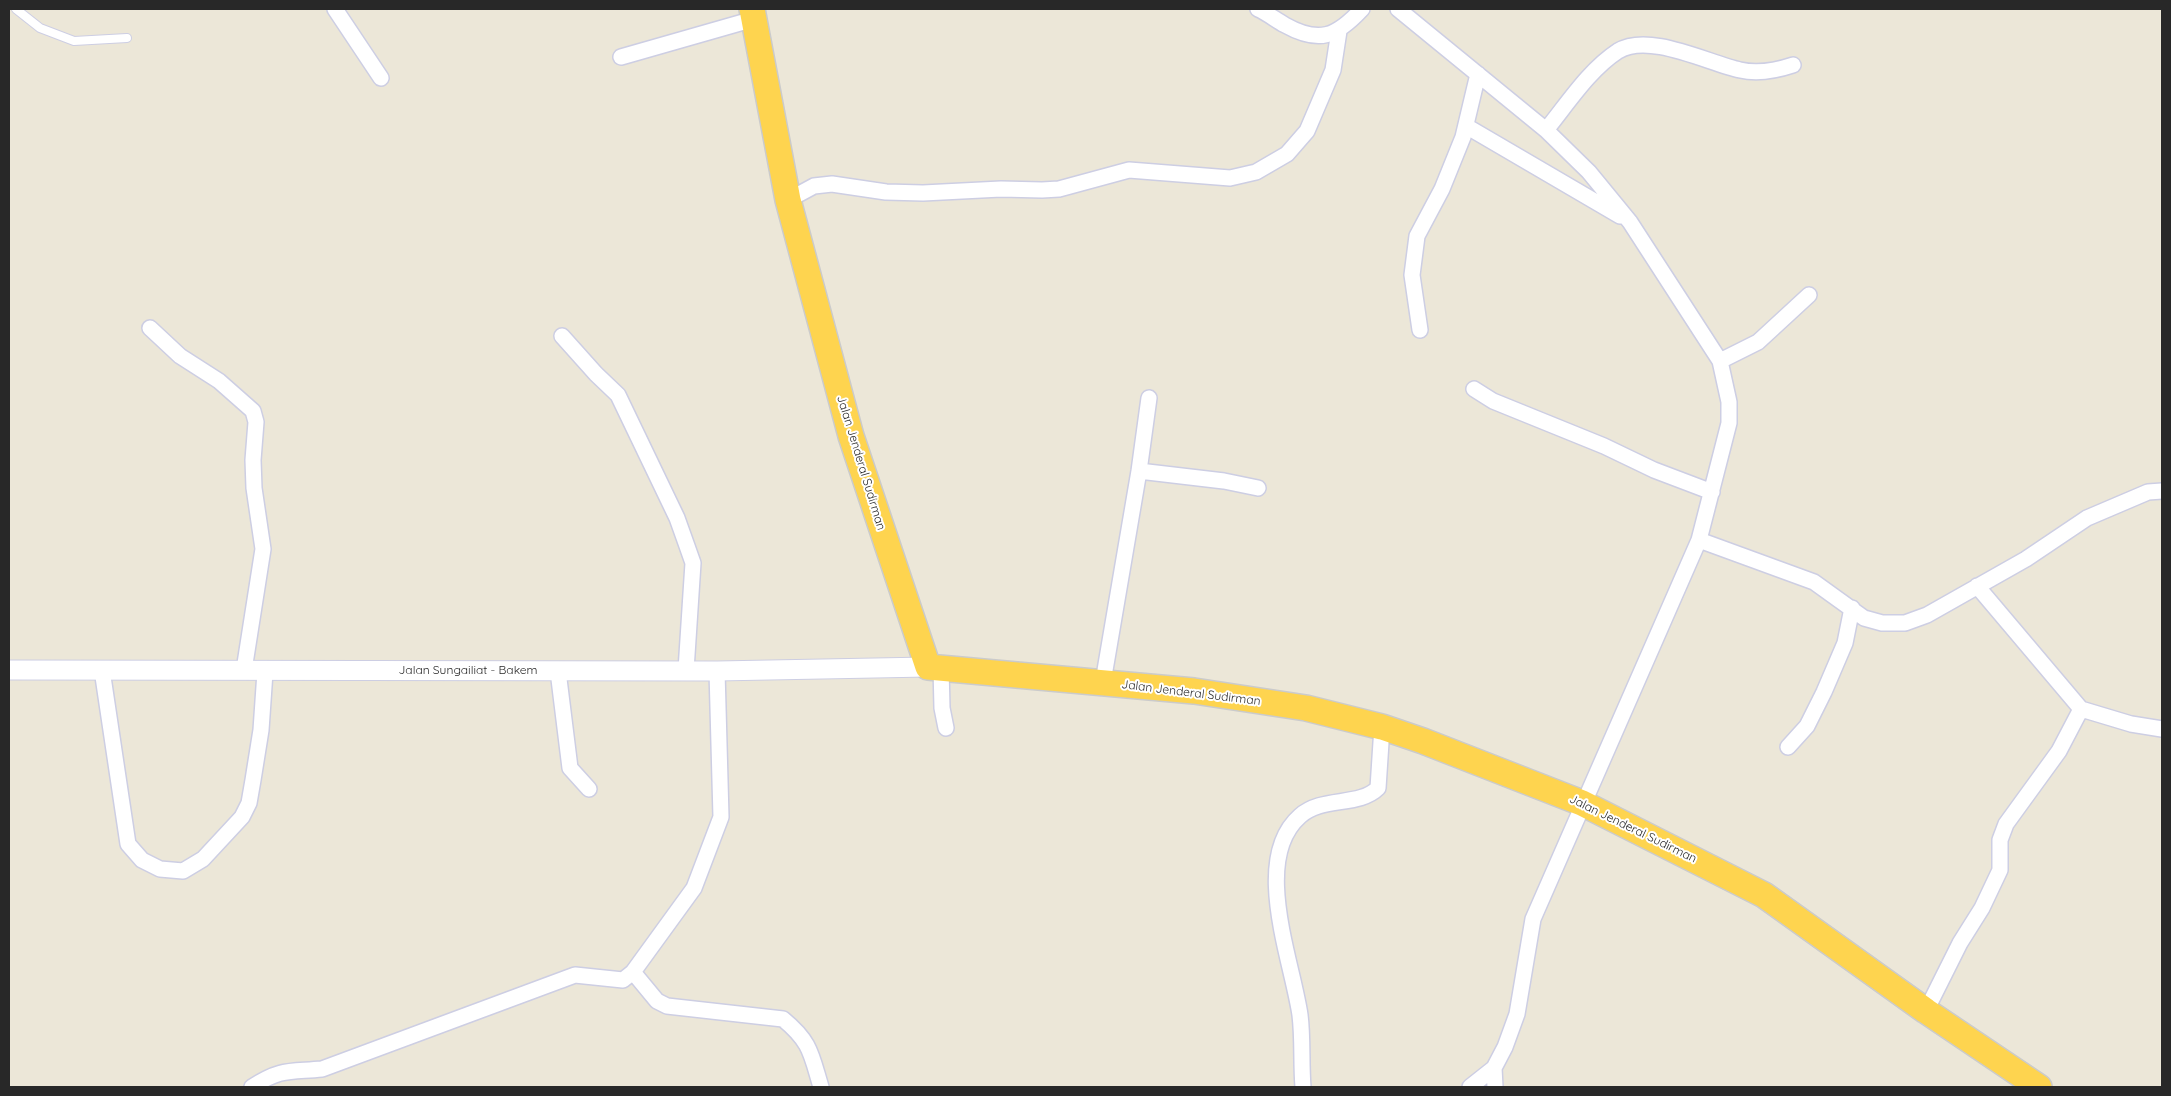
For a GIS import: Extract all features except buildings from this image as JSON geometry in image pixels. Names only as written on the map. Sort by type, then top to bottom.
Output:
[{"type":"highway","name":"Jalan Jenderal Sudirman","points":[[753,12],[788,200],[851,436],[935,667],[1194,691],[1306,708],[1382,727],[1423,741],[1582,803],[1764,895],[1926,1011],[2039,1087]]},
{"type":"street","points":[[335,9],[381,78]]},
{"type":"street","points":[[1258,9],[1306,35],[1323,37],[1339,30],[1362,9]]},
{"type":"street","points":[[1398,9],[1546,130],[1589,172],[1630,222],[1720,361],[1726,381],[1729,423],[1699,540],[1582,803],[1533,919],[1517,1014],[1505,1047],[1494,1068],[1470,1087]]},
{"type":"street","points":[[621,57],[753,12]]},
{"type":"street","points":[[788,200],[814,186],[832,184],[886,192],[923,193],[1001,189],[1042,190],[1060,189],[1129,170],[1230,178],[1256,172],[1287,154],[1307,130],[1333,70],[1339,30]]},
{"type":"street","points":[[1546,130],[1594,71],[1619,50],[1636,44],[1661,47],[1741,70],[1775,71],[1792,65]]},
{"type":"street","points":[[1420,330],[1412,275],[1417,236],[1442,189],[1466,126],[1478,74]]},
{"type":"street","points":[[1466,126],[1630,222]]},
{"type":"street","points":[[1720,361],[1758,342],[1809,295]]},
{"type":"street","points":[[150,328],[180,356],[219,381],[253,412],[256,422],[253,460],[254,488],[263,548],[244,670]]},
{"type":"street","points":[[562,336],[596,374],[618,394],[677,518],[693,563],[686,670]]},
{"type":"street","points":[[1474,389],[1493,401],[1604,446],[1654,470],[1712,492]]},
{"type":"street","points":[[1103,682],[1139,472],[1149,398]]},
{"type":"street","points":[[1139,472],[1224,481],[1258,488]]},
{"type":"street","points":[[1699,540],[1814,582],[1864,618],[1882,623],[1905,623],[1927,614],[1978,586],[2026,558],[2087,518],[2148,492],[2162,490]]},
{"type":"street","points":[[1978,586],[2081,709],[2131,724],[2162,729]]},
{"type":"street","points":[[1788,747],[1806,726],[1824,692],[1845,643],[1852,608]]},
{"type":"street","points":[[935,667],[946,728]]},
{"type":"street","name":"Jalan Sungailiat - Bakem","points":[[9,670],[244,670],[265,672],[350,669],[717,671],[935,667]]},
{"type":"street","points":[[102,670],[128,844],[142,860],[160,869],[183,871],[203,859],[230,832],[242,817],[248,803],[261,730],[265,672]]},
{"type":"street","points":[[558,670],[570,768],[589,789]]},
{"type":"street","points":[[252,1087],[266,1078],[286,1070],[322,1069],[575,975],[623,980],[633,972],[694,888],[721,817],[717,671]]},
{"type":"street","points":[[1926,1011],[1960,942],[1982,908],[2000,870],[2000,840],[2006,824],[2059,751],[2081,709]]},
{"type":"street","points":[[1303,1087],[1300,1016],[1277,899],[1275,875],[1278,853],[1288,832],[1299,817],[1309,809],[1324,803],[1362,797],[1374,792],[1378,788],[1382,727]]},
{"type":"street","points":[[633,972],[657,1001],[667,1006],[783,1019],[808,1044],[821,1087]]},
{"type":"street","points":[[1494,1068],[1495,1087]]},
{"type":"lane","points":[[16,9],[40,28],[74,41],[127,38]]}]
